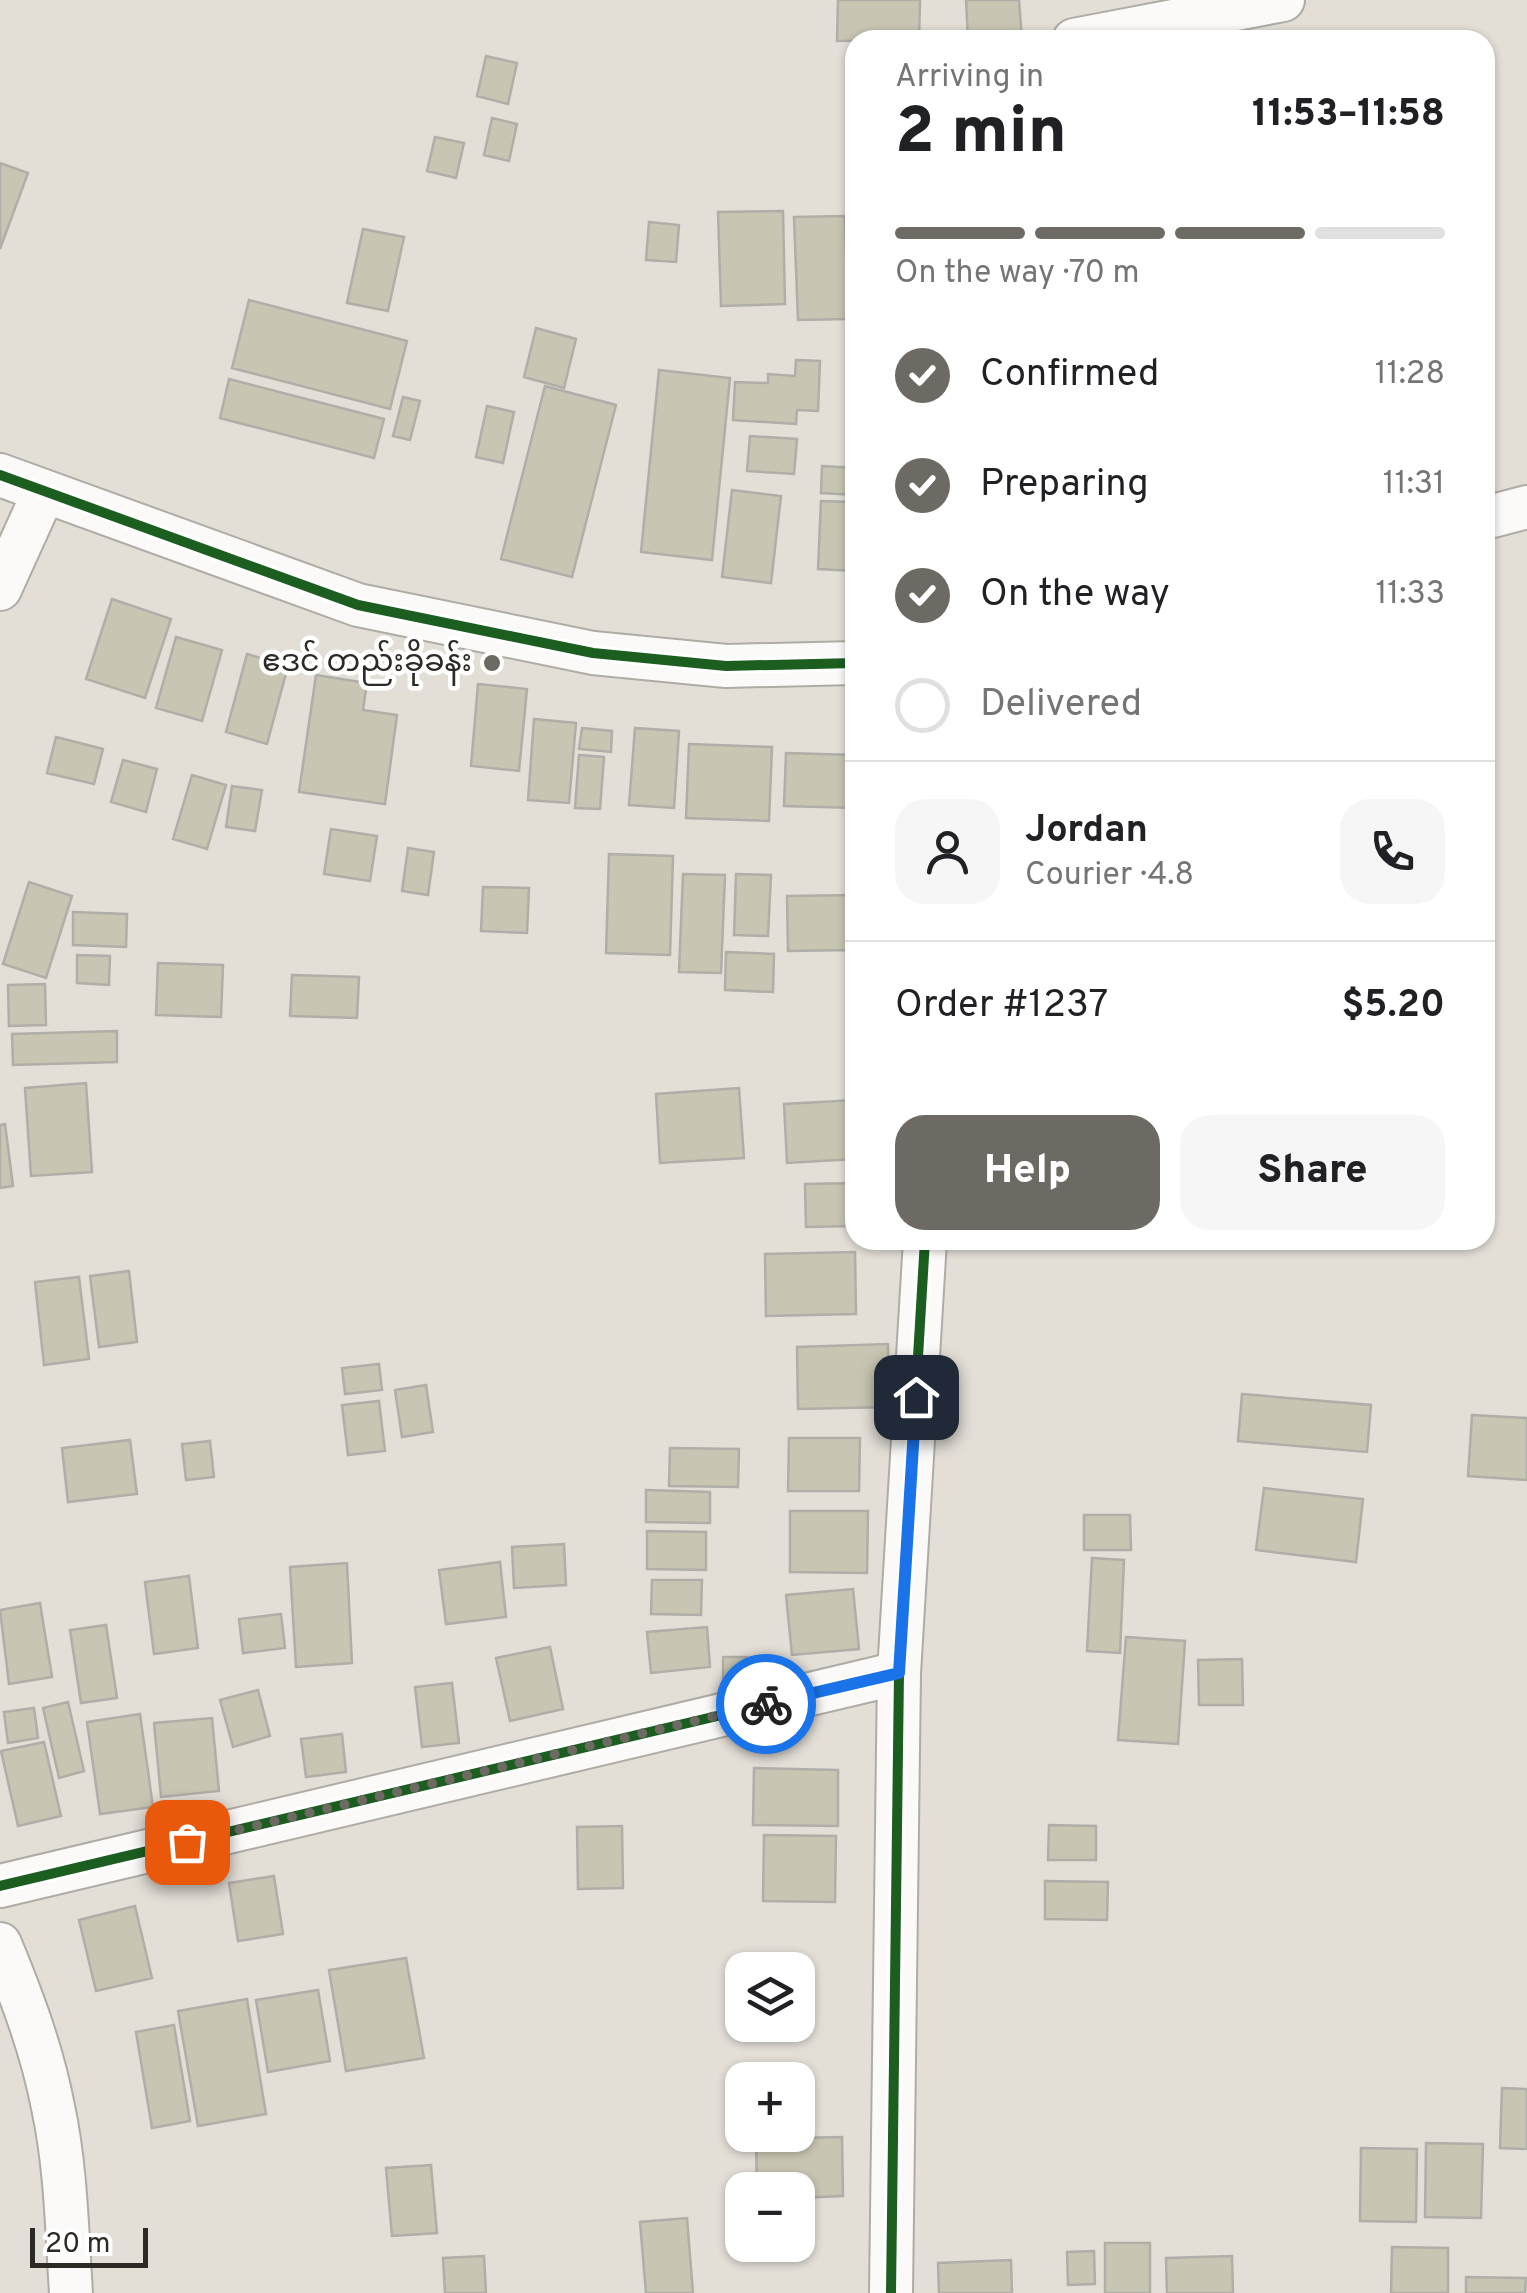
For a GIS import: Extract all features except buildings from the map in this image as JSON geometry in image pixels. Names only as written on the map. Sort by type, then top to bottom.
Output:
[{"type":"street","points":[[1126,30],[1282,0]]},
{"type":"street","points":[[0,476],[358,604],[593,654],[726,666],[845,663]]},
{"type":"street","points":[[0,589],[44,492]]},
{"type":"street","points":[[1495,515],[1527,507]]},
{"type":"street","points":[[890,2293],[899,1673],[925,1250]]},
{"type":"street","points":[[0,1886],[899,1673]]},
{"type":"street","points":[[0,1944],[30,2015],[54,2108],[71,2293]]},
{"type":"cycle path","points":[[0,475],[358,605],[593,653],[726,666],[845,663]]},
{"type":"cycle path","points":[[891,2293],[899,1673],[924,1250]]},
{"type":"cycle path","points":[[0,1886],[899,1673]]},
{"type":"way so far","points":[[187,1842],[766,1704]]},
{"type":"place","name":"ဧဒင် တည်းခိုခန်း","points":[[492,663]]},
{"type":"route","points":[[766,1704],[899,1673],[916,1397]]}]
